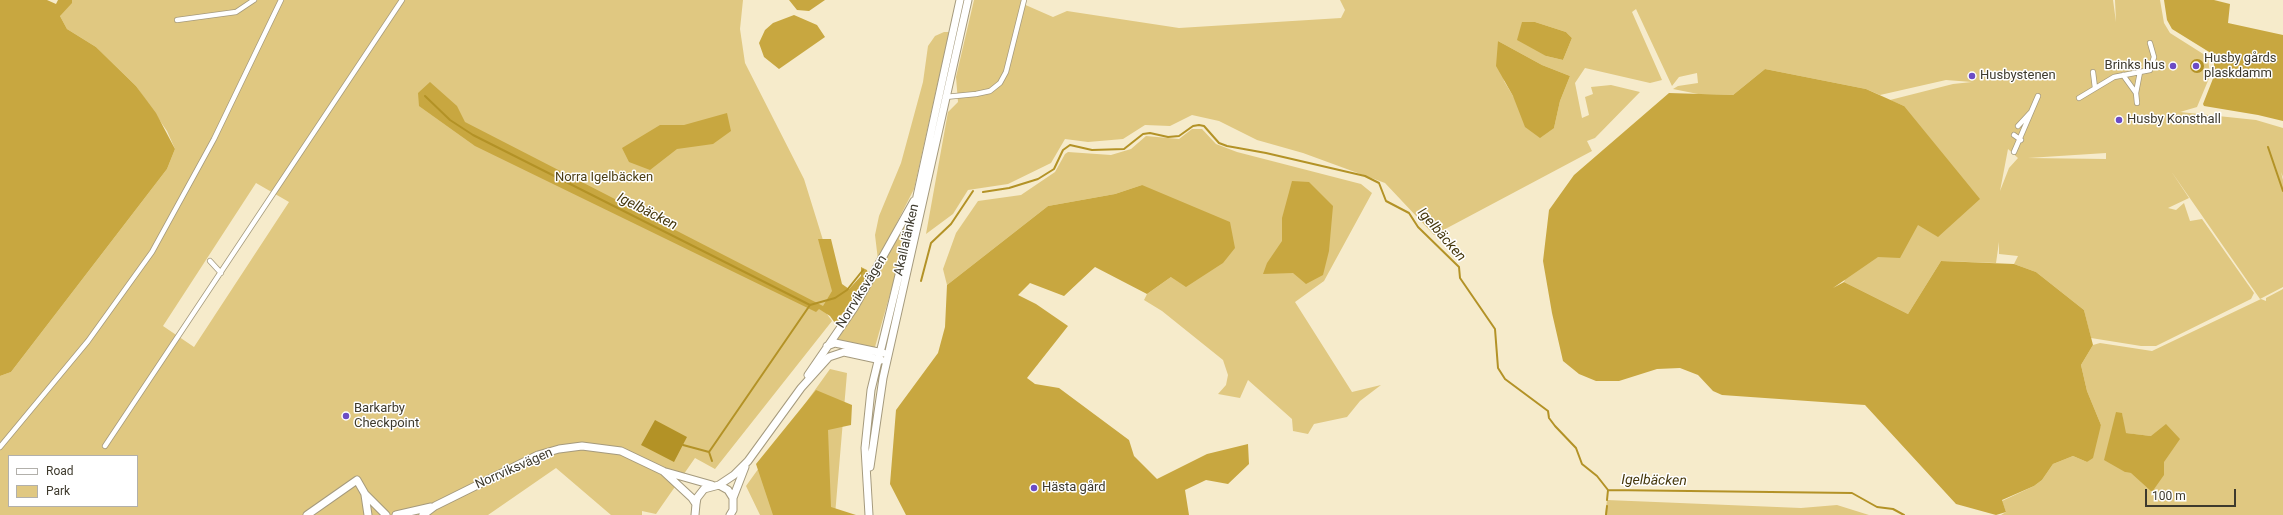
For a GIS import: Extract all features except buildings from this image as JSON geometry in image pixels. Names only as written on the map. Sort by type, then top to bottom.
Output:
[{"type":"street","points":[[177,20],[236,12],[254,0]]},
{"type":"street","points":[[0,447],[88,341],[152,252],[214,138],[280,0]]},
{"type":"street","points":[[105,446],[402,0]]},
{"type":"street","name":"Akallalänken","points":[[869,515],[865,448],[866,430],[878,356],[917,194],[937,96],[960,0]]},
{"type":"street","name":"Akallalänken","points":[[868,480],[877,413],[888,358],[968,0]]},
{"type":"street","points":[[937,96],[946,97],[990,91],[1000,83],[1006,72],[1024,0]]},
{"type":"street","points":[[2079,98],[2114,77],[2150,70],[2154,58],[2150,43]]},
{"type":"street","points":[[2093,72],[2095,88]]},
{"type":"street","points":[[2137,103],[2136,93],[2140,72]]},
{"type":"street","points":[[2123,75],[2136,93]]},
{"type":"street","points":[[2014,152],[2021,140],[2038,96]]},
{"type":"street","points":[[2018,126],[2033,110]]},
{"type":"street","points":[[2014,135],[2021,140]]},
{"type":"street","name":"Norrviksvägen","points":[[802,388],[826,346],[854,308],[877,269],[917,194]]},
{"type":"street","points":[[210,261],[221,273]]},
{"type":"street","name":"Norrviksvägen","points":[[826,346],[835,343],[878,356]]},
{"type":"street","name":"Norrviksvägen","points":[[423,515],[435,506],[538,455],[564,448],[593,447],[621,451],[663,471],[717,485],[734,475],[748,461],[823,362],[834,354],[844,352],[888,358]]},
{"type":"street","name":"Norrviksvägen","points":[[730,515],[733,510],[733,498],[738,481],[748,461]]},
{"type":"street","name":"Norrviksvägen","points":[[663,471],[686,490],[700,515]]},
{"type":"street","points":[[307,515],[358,480],[365,494],[386,515]]},
{"type":"street","points":[[696,509],[697,498],[704,489],[717,485],[728,490],[733,498]]},
{"type":"street","points":[[365,494],[368,515]]},
{"type":"street","name":"Norrviksvägen","points":[[396,515],[435,506]]},
{"type":"green space","name":"Norra Igelbäcken","points":[[63,0],[743,0],[740,29],[745,63],[804,179],[841,298],[827,314],[832,321],[715,469],[695,458],[656,514],[642,511],[642,515],[611,515],[556,468],[488,515],[0,515],[0,376],[11,372],[167,169],[175,149],[167,131],[136,86],[96,47],[67,29],[60,16]],"holes":[[[256,183],[289,202],[194,347],[163,326]]]},
{"type":"green space","points":[[974,0],[1022,0],[1021,3],[1053,17],[1067,11],[1179,28],[1341,18],[1345,10],[1340,0],[2113,0],[2116,22],[2115,0],[2160,0],[2164,23],[2170,33],[2208,57],[2210,76],[2197,107],[2180,112],[2256,120],[2283,128],[2283,177],[2281,172],[2283,180],[2283,287],[2260,299],[2171,171],[2189,198],[2168,208],[2176,210],[2184,203],[2190,221],[2202,219],[2254,293],[2251,299],[2156,346],[2141,346],[2091,338],[2084,310],[2036,272],[2014,264],[2018,256],[1999,254],[1999,242],[1996,263],[1941,261],[1908,314],[1844,282],[1904,106],[1890,100],[1953,84],[1972,82],[1946,80],[1880,95],[1866,89],[1765,69],[1733,95],[1698,94],[1673,89],[1678,86],[1698,83],[1697,73],[1679,77],[1672,86],[1636,9],[1632,12],[1662,80],[1650,83],[1585,68],[1575,83],[1582,118],[1589,115],[1585,97],[1593,94],[1591,87],[1611,85],[1640,92],[1595,138],[1587,141],[1592,151],[1434,235],[1385,183],[1303,153],[1257,140],[1219,121],[1192,115],[1170,126],[1145,125],[1123,139],[1088,142],[1065,139],[1051,163],[1008,184],[968,190],[953,214],[926,234],[948,112],[958,102],[956,77]],"holes":[[[1535,22],[1566,32],[1572,38],[1563,60],[1546,56]],[[1498,41],[1542,65],[1570,76],[1560,101],[1554,128],[1513,96],[1504,81]],[[2008,149],[2018,158],[2009,168],[2000,191]],[[2106,153],[2106,159],[2027,158]]]},
{"type":"green space","points":[[944,32],[949,32],[914,189],[878,260],[875,235],[879,216],[901,163],[923,82],[928,46],[935,36]]},
{"type":"green space","points":[[1192,129],[1202,129],[1216,144],[1237,152],[1361,184],[1372,193],[1324,281],[1295,302],[1352,392],[1381,385],[1360,401],[1347,417],[1314,424],[1308,434],[1293,431],[1292,419],[1248,380],[1240,398],[1218,394],[1226,385],[1228,375],[1223,360],[1162,311],[1144,300],[1147,294],[1171,277],[1142,185],[1115,194],[1048,206],[947,285],[943,269],[956,233],[978,201],[1021,195],[1055,172],[1065,154],[1068,152],[1111,155],[1131,149],[1146,136],[1179,139]]},
{"type":"green space","points":[[908,217],[910,218],[903,248],[875,347],[868,347],[837,340],[868,290]]},
{"type":"green space","points":[[2283,289],[2283,515],[2001,515],[2006,512],[2002,501],[2034,486],[2042,480],[2053,464],[2073,456],[2087,462],[2101,425],[2087,391],[2081,365],[2093,345],[2100,343],[2152,351],[2261,299],[2266,301],[2266,298]],"holes":[[[2122,414],[2125,433],[2151,436],[2164,462],[2164,475],[2125,472]]]},
{"type":"green space","points":[[830,369],[847,373],[835,515],[760,515],[746,486]]},
{"type":"green space","points":[[1607,500],[1801,508],[1837,505],[1869,515],[1605,515]]},
{"type":"shaded area","points":[[0,0],[47,0],[56,4],[58,0],[72,0],[72,3],[60,16],[67,29],[96,47],[136,86],[156,113],[175,149],[167,169],[11,372],[0,376]]},
{"type":"shaded area","points":[[789,0],[825,0],[809,11],[797,10]]},
{"type":"shaded area","points":[[2164,0],[2214,0],[2230,4],[2228,23],[2283,35],[2283,121],[2258,115],[2204,106],[2203,104],[2214,76],[2214,55],[2172,29],[2167,20]]},
{"type":"shaded area","points":[[794,15],[817,25],[825,37],[779,69],[764,57],[759,43],[765,30],[773,23]]},
{"type":"shaded area","points":[[1522,22],[1535,22],[1566,32],[1572,38],[1563,60],[1546,56],[1517,40]]},
{"type":"shaded area","points":[[1498,41],[1542,65],[1570,76],[1560,101],[1554,128],[1540,138],[1525,127],[1513,96],[1496,66]]},
{"type":"shaded area","name":"Husby gårds plaskdamm","points":[[2194,59],[2200,59],[2204,63],[2204,69],[2200,73],[2194,73],[2190,69],[2190,63]]},
{"type":"shaded area","points":[[1765,69],[1866,89],[1904,106],[1980,199],[1938,237],[1918,225],[1900,258],[1878,257],[1833,288],[1844,282],[1908,314],[1941,261],[2014,264],[2036,272],[2084,310],[2093,345],[2081,365],[2087,391],[2101,425],[2093,458],[2087,462],[2073,456],[2053,464],[2042,480],[2034,486],[2002,500],[2006,512],[1996,515],[1956,504],[1865,405],[1722,395],[1713,391],[1698,375],[1680,368],[1657,369],[1619,381],[1596,381],[1579,374],[1563,361],[1552,313],[1543,261],[1549,210],[1574,175],[1669,93],[1733,95]]},
{"type":"shaded area","points":[[430,82],[457,106],[465,122],[823,306],[832,291],[818,239],[831,239],[842,284],[849,289],[861,276],[861,267],[867,270],[868,275],[850,306],[843,314],[838,316],[840,318],[837,323],[835,323],[830,316],[819,309],[816,312],[475,146],[419,106],[418,93]]},
{"type":"shaded area","points":[[727,113],[731,131],[713,144],[677,149],[650,170],[629,162],[622,148],[660,125],[684,125]]},
{"type":"shaded area","points":[[1292,181],[1309,182],[1333,206],[1329,251],[1323,275],[1306,284],[1293,273],[1263,274],[1267,263],[1282,241],[1282,218]]},
{"type":"shaded area","points":[[1142,185],[1230,222],[1235,248],[1223,263],[1186,287],[1171,277],[1147,294],[1095,267],[1064,296],[1030,283],[1018,295],[1036,304],[1068,326],[1027,378],[1035,384],[1059,388],[1129,440],[1134,456],[1157,479],[1207,454],[1248,444],[1249,464],[1228,484],[1206,480],[1185,490],[1189,515],[906,515],[890,484],[896,410],[938,353],[945,327],[947,285],[1048,206],[1115,194]]},
{"type":"shaded area","points":[[816,390],[852,405],[851,425],[828,430],[831,507],[856,515],[773,515],[756,464]]},
{"type":"shaded area","points":[[2116,412],[2122,413],[2126,433],[2151,436],[2166,424],[2180,439],[2164,462],[2164,475],[2152,492],[2131,473],[2125,472],[2104,460]]},
{"type":"shaded area","points":[[655,420],[687,437],[674,462],[641,445]]},
{"type":"waterway","name":"Igelbäcken","points":[[425,96],[450,120],[473,135],[810,305],[835,298],[847,290],[863,270]]},
{"type":"waterway","name":"Igelbäcken","points":[[983,192],[1009,188],[1038,179],[1054,169],[1063,150],[1070,145],[1092,150],[1124,149],[1143,134],[1150,133],[1168,137],[1179,136],[1193,126],[1199,125],[1204,126],[1219,143],[1227,146],[1266,153],[1365,176],[1379,183],[1386,201],[1409,213],[1418,227],[1459,267],[1460,278],[1495,329],[1498,368],[1505,379],[1548,411],[1549,418],[1555,426],[1576,448],[1582,464],[1597,476],[1608,490],[1852,493],[1877,507],[1893,509],[1904,515]]},
{"type":"waterway","points":[[2268,147],[2283,191]]},
{"type":"waterway","name":"Igelbäcken","points":[[921,281],[931,243],[951,224],[973,191]]},
{"type":"waterway","points":[[683,445],[709,452],[810,305]]},
{"type":"waterway","points":[[709,452],[712,461]]},
{"type":"waterway","points":[[1607,500],[1608,490]]},
{"type":"waterway","points":[[1606,515],[1607,506]]},
{"type":"place","name":"Brinks hus","points":[[2173,66]]},
{"type":"place","name":"Husby gårds plaskdamm","points":[[2196,66]]},
{"type":"place","name":"Husbystenen","points":[[1972,76]]},
{"type":"place","name":"Husby Konsthall","points":[[2119,120]]},
{"type":"place","name":"Barkarby Checkpoint","points":[[346,416]]},
{"type":"place","name":"Hästa gård","points":[[1034,488]]}]
